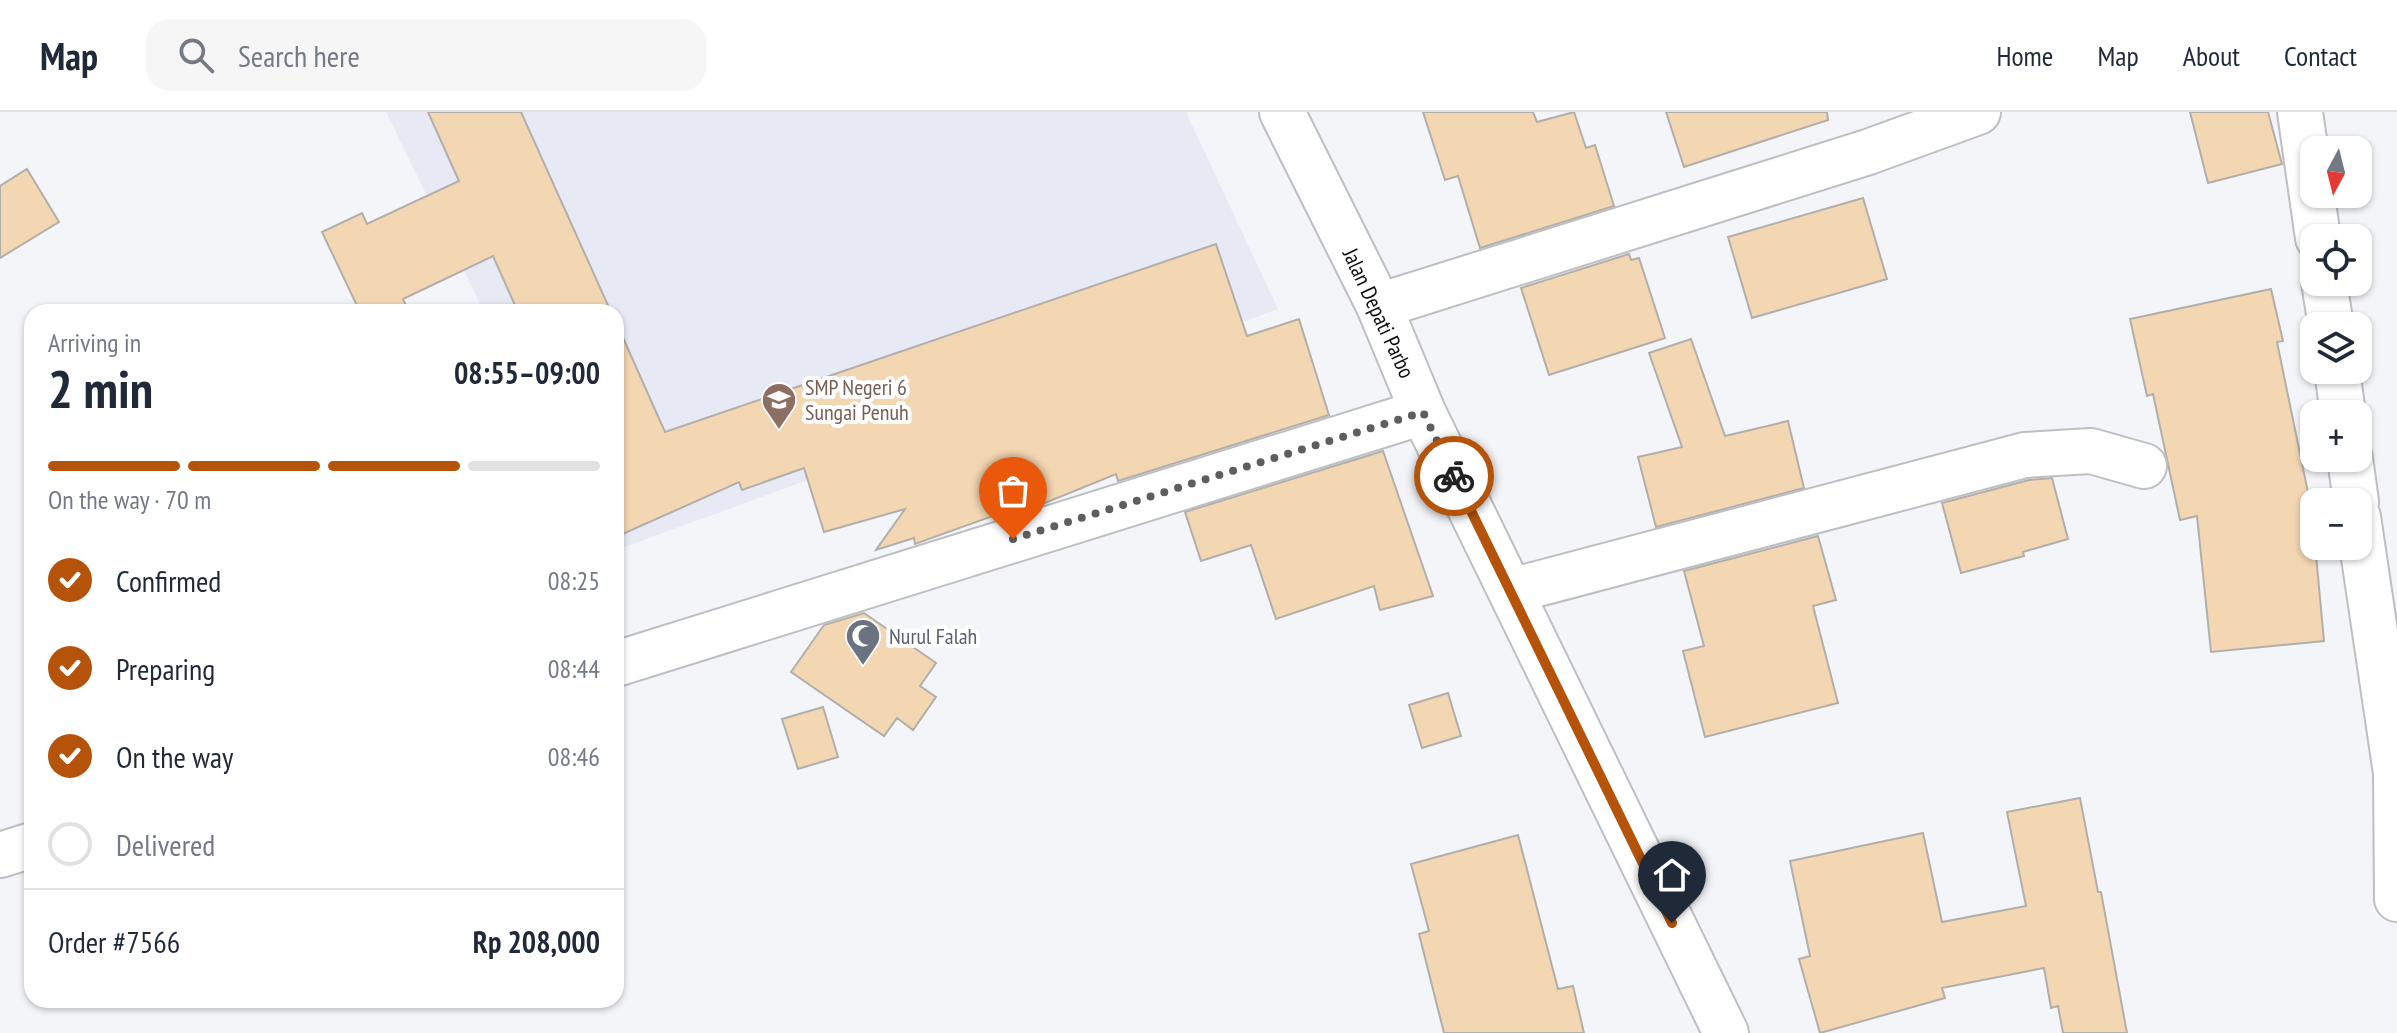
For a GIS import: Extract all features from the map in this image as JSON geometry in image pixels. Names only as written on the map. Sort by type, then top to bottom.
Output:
[{"type":"street","name":"Jalan Depati Parbo","points":[[1282,112],[1379,306],[1423,412],[1726,1033]]},
{"type":"street","points":[[1379,306],[1868,152],[1978,112]]},
{"type":"street","points":[[2300,112],[2316,224]]},
{"type":"street","points":[[624,662],[1423,412]]},
{"type":"street","points":[[1511,591],[2025,455],[2091,451],[2144,466]]},
{"type":"street","points":[[2368,560],[2387,648],[2396,773],[2397,899]]},
{"type":"street","points":[[0,855],[24,848]]},
{"type":"shaded area","name":"SMP Negeri 6 Sungai Penuh","points":[[386,112],[1186,112],[1278,309],[624,547],[624,304],[480,304]]},
{"type":"building","points":[[428,112],[521,112],[607,304],[514,304],[493,256],[403,299],[405,304],[356,304],[322,232],[362,213],[367,224],[459,181]]},
{"type":"building","points":[[1423,112],[1533,112],[1537,122],[1574,112],[1586,148],[1595,145],[1614,206],[1480,248],[1458,176],[1445,180]]},
{"type":"building","points":[[1666,112],[1827,112],[1828,120],[1684,167]]},
{"type":"building","points":[[2190,112],[2268,112],[2282,164],[2208,183]]},
{"type":"building","points":[[27,169],[59,222],[0,258],[0,186]]},
{"type":"building","points":[[1863,198],[1887,279],[1752,318],[1728,237]]},
{"type":"building","points":[[1216,244],[1247,336],[1299,319],[1329,415],[1118,481],[1116,474],[1035,507],[1031,508],[1029,503],[915,544],[914,538],[876,550],[905,509],[824,532],[804,468],[742,490],[739,482],[624,533],[624,340],[665,432]]},
{"type":"building","points":[[1629,254],[1631,260],[1639,258],[1665,338],[1549,375],[1521,288]]},
{"type":"building","points":[[2271,289],[2283,341],[2277,342],[2300,454],[2300,472],[2304,472],[2307,488],[2300,488],[2300,560],[2316,560],[2324,641],[2211,652],[2197,516],[2180,520],[2153,394],[2147,396],[2130,319]]},
{"type":"building","points":[[1691,339],[1725,436],[1788,421],[1804,488],[1656,527],[1638,457],[1682,447],[1649,353]]},
{"type":"building","points":[[1383,451],[1433,596],[1380,610],[1374,586],[1276,619],[1251,545],[1201,561],[1185,512]]},
{"type":"building","points":[[2052,478],[2068,539],[2023,552],[2024,556],[1961,573],[1942,503],[2029,480]]},
{"type":"building","points":[[1818,536],[1836,600],[1813,606],[1838,703],[1705,737],[1683,651],[1704,646],[1684,571]]},
{"type":"building","name":"Nurul Falah","points":[[864,613],[936,663],[920,686],[936,697],[913,730],[897,718],[884,736],[791,672],[824,625]]},
{"type":"building","points":[[1448,693],[1461,736],[1422,748],[1409,705]]},
{"type":"building","points":[[823,707],[838,757],[798,769],[782,719]]},
{"type":"building","points":[[2080,798],[2127,1033],[2063,1033],[2058,1006],[2051,1008],[2044,968],[1942,988],[1945,998],[1820,1033],[1799,959],[1810,956],[1790,861],[1923,833],[1942,922],[2026,906],[2007,812]]},
{"type":"building","points":[[1518,835],[1558,989],[1573,986],[1584,1033],[1444,1033],[1419,934],[1429,931],[1411,864]]},
{"type":"way so far","points":[[1013,539],[1423,412],[1454,476]]},
{"type":"place","name":"SMP Negeri 6 Sungai Penuh","points":[[779,431]]},
{"type":"place","name":"Nurul Falah","points":[[863,667]]},
{"type":"route","points":[[1454,476],[1672,923]]}]
